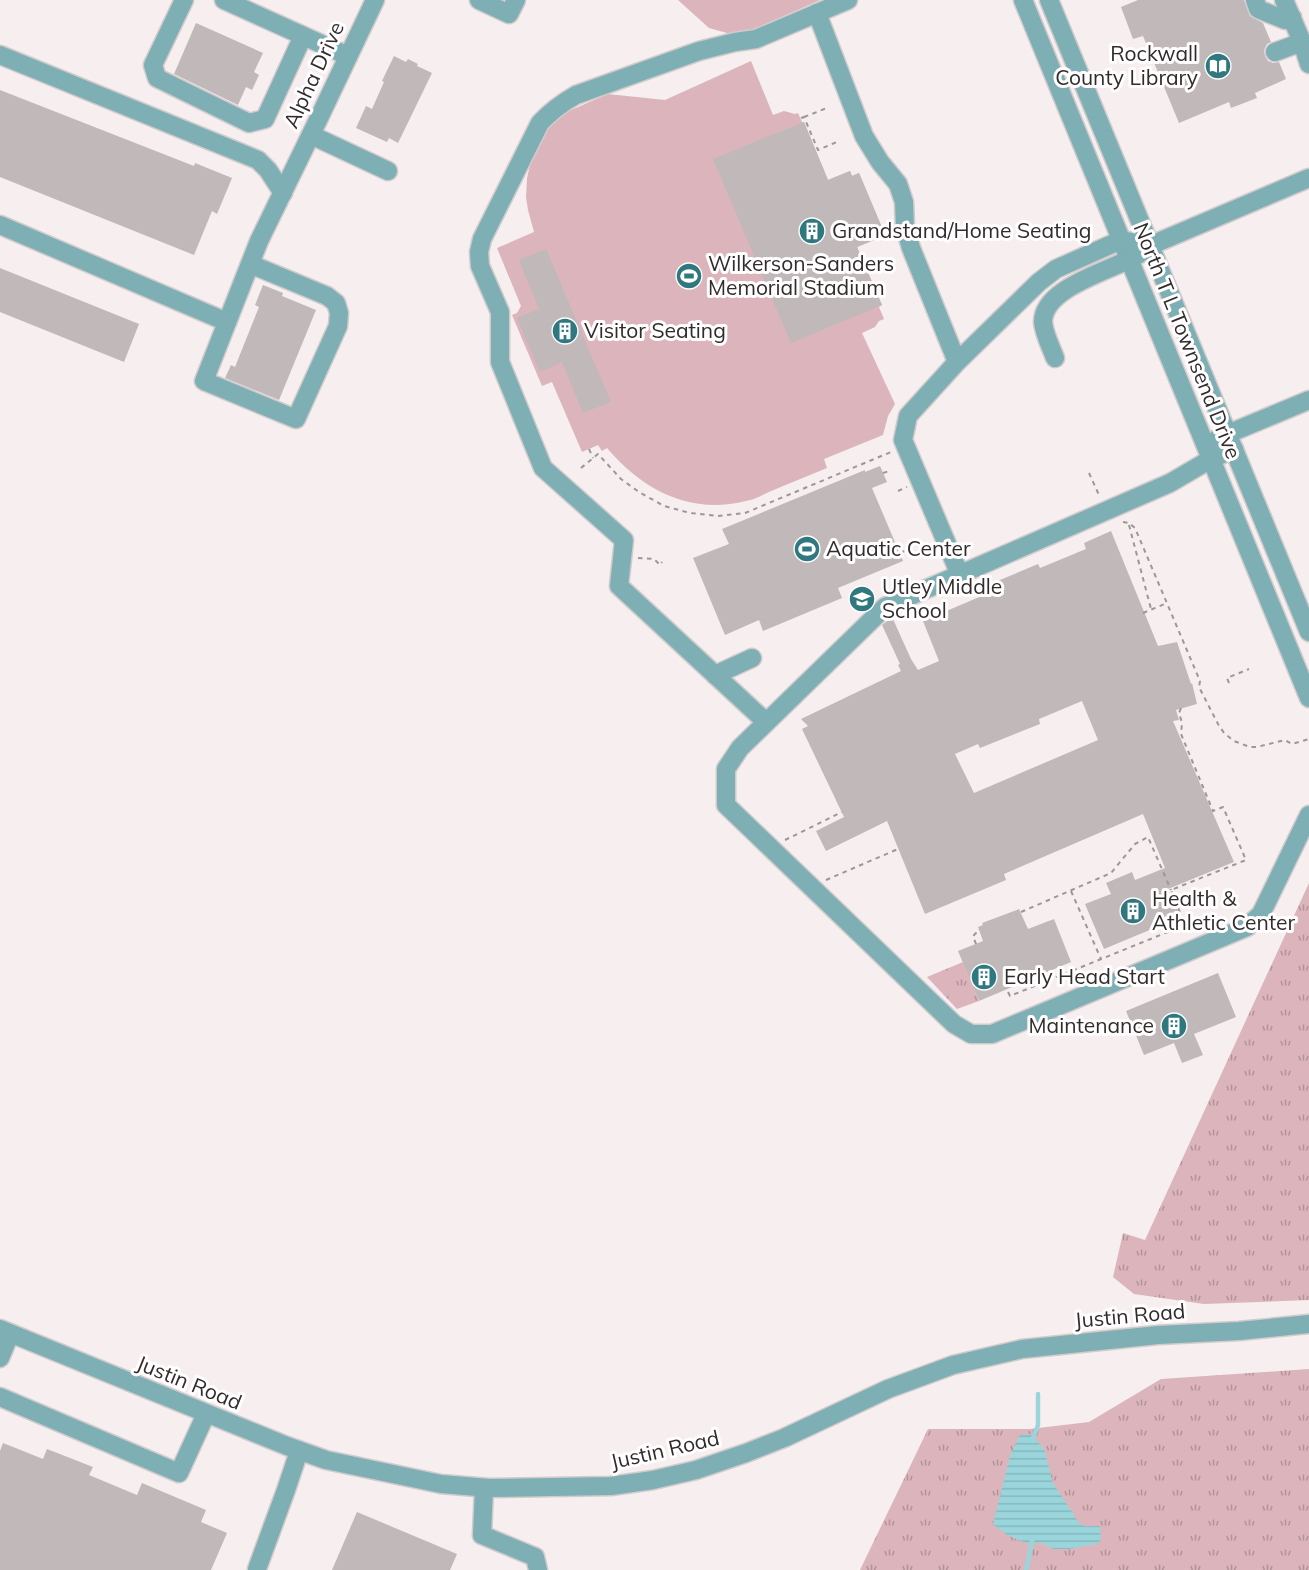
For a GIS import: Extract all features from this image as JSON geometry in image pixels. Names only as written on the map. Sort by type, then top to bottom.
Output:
[{"type":"street","points":[[184,0],[153,65],[157,78],[249,123],[265,119],[303,36]]},
{"type":"street","points":[[224,0],[348,56]]},
{"type":"street","name":"Alpha Drive","points":[[250,264],[327,296],[336,303],[339,314],[338,326],[296,419],[204,381],[259,241],[375,0]]},
{"type":"street","points":[[479,0],[509,14],[516,0]]},
{"type":"street","points":[[766,722],[619,586],[624,540],[543,468],[500,362],[500,312],[480,266],[479,252],[482,239],[540,123],[565,101],[576,94],[699,51],[756,39],[848,0]]},
{"type":"street","name":"North T L Townsend Drive","points":[[1023,0],[1309,698]]},
{"type":"street","name":"North T L Townsend Drive","points":[[1049,0],[1309,632]]},
{"type":"street","points":[[1255,0],[1258,9],[1285,20],[1292,17]]},
{"type":"street","points":[[1284,0],[1309,64]]},
{"type":"street","points":[[817,13],[864,136],[880,162],[898,184],[904,202],[905,227],[911,248],[957,362]]},
{"type":"street","points":[[1275,52],[1302,42]]},
{"type":"street","points":[[0,55],[258,160],[268,170],[283,193]]},
{"type":"street","points":[[311,135],[388,171]]},
{"type":"street","points":[[1055,358],[1043,322],[1046,311],[1062,292],[1084,279],[1130,260],[1149,246],[1309,178]]},
{"type":"street","points":[[0,225],[227,322]]},
{"type":"street","points":[[960,575],[903,440],[908,416],[1006,313],[1056,269],[1121,240],[1149,246]]},
{"type":"street","points":[[1006,313],[1026,311],[1043,322]]},
{"type":"street","points":[[1309,400],[1208,451],[1170,483],[885,607],[740,748],[726,769],[726,805],[954,1024],[971,1034],[992,1034],[1247,927],[1261,914],[1309,815]]},
{"type":"street","points":[[715,675],[752,658]]},
{"type":"street","name":"Justin Road","points":[[5,1332],[326,1460],[441,1484],[484,1488],[611,1486],[653,1480],[696,1470],[784,1438],[888,1389],[953,1365],[1022,1349],[1158,1335],[1239,1331],[1309,1324]]},
{"type":"street","points":[[0,1358],[5,1332]]},
{"type":"street","points":[[0,1397],[179,1473],[206,1414]]},
{"type":"street","points":[[256,1569],[299,1451]]},
{"type":"street","points":[[484,1488],[482,1536],[535,1557],[538,1570]]},
{"type":"path","points":[[827,108],[803,118],[818,150],[839,141]]},
{"type":"path","points":[[581,468],[598,454],[621,479],[664,506],[690,513],[718,516],[745,513],[905,446]]},
{"type":"path","points":[[589,449],[593,458]]},
{"type":"path","points":[[883,473],[889,471]]},
{"type":"path","points":[[844,472],[847,478]]},
{"type":"path","points":[[1089,473],[1100,498]]},
{"type":"path","points":[[766,504],[769,510]]},
{"type":"path","points":[[1120,522],[1129,523],[1135,528],[1200,681],[1199,687],[1224,733],[1241,744],[1257,747],[1285,740],[1292,744],[1309,739]]},
{"type":"path","points":[[1129,523],[1151,609]]},
{"type":"path","points":[[900,554],[920,544]]},
{"type":"path","points":[[622,557],[654,559],[660,565],[662,562]]},
{"type":"path","points":[[1143,613],[1167,603]]},
{"type":"path","points":[[1229,683],[1227,678],[1249,669]]},
{"type":"path","points":[[1195,694],[1203,693]]},
{"type":"path","points":[[1171,890],[1246,860],[1223,807],[1213,810],[1208,800],[1181,734],[1182,723],[1179,714],[1181,708]]},
{"type":"path","points":[[783,841],[842,812]]},
{"type":"path","points":[[1008,992],[1010,996],[1185,925],[1148,837],[1135,844],[1111,873],[1021,912]]},
{"type":"path","points":[[822,882],[898,849]]},
{"type":"path","points":[[1071,891],[1101,959]]},
{"type":"path","points":[[976,944],[973,936],[979,930]]},
{"type":"green space","points":[[678,0],[820,0],[746,33],[727,33],[709,28]]},
{"type":"green space","name":"Wilkerson-Sanders Memorial Stadium","points":[[751,61],[773,115],[784,111],[798,113],[804,122],[828,180],[850,171],[852,176],[859,173],[883,230],[877,233],[879,238],[857,247],[882,305],[879,307],[884,319],[879,321],[875,327],[862,333],[895,404],[888,416],[883,435],[824,459],[827,468],[750,500],[705,505],[669,496],[652,487],[621,463],[607,448],[602,451],[598,445],[582,452],[552,382],[542,386],[512,315],[517,313],[521,306],[497,248],[534,232],[526,197],[531,161],[545,132],[562,114],[608,94],[665,100]]},
{"type":"green space","points":[[1309,883],[1309,1300],[1204,1304],[1134,1294],[1113,1277],[1123,1233],[1145,1240]]},
{"type":"green space","points":[[963,962],[979,1001],[957,1009],[927,977]]},
{"type":"green space","points":[[1309,1369],[1309,1570],[860,1570],[928,1429],[1030,1429],[1089,1422],[1161,1379]]},
{"type":"water","points":[[1031,1434],[1044,1449],[1053,1483],[1079,1523],[1084,1526],[1100,1526],[1101,1540],[1097,1544],[1054,1549],[1040,1543],[1026,1543],[1007,1535],[993,1524],[1010,1456],[1020,1435]]},
{"type":"building","name":"Rockwall County Library","points":[[1138,0],[1244,0],[1250,16],[1263,23],[1271,42],[1264,50],[1265,56],[1268,61],[1279,62],[1286,79],[1255,93],[1257,98],[1231,108],[1229,102],[1179,123],[1143,36],[1133,39],[1121,7]]},
{"type":"building","points":[[196,23],[263,53],[254,72],[259,75],[252,90],[246,87],[238,105],[174,74]]},
{"type":"building","points":[[394,56],[406,62],[408,59],[432,73],[398,143],[389,138],[387,142],[356,128],[366,106],[372,109]]},
{"type":"building","points":[[0,90],[194,166],[195,163],[232,178],[217,214],[212,211],[194,255],[0,177]]},
{"type":"building","name":"Grandstand/Home Seating","points":[[804,122],[828,180],[850,171],[852,176],[859,173],[883,230],[877,233],[879,238],[857,247],[882,305],[791,343],[713,159]]},
{"type":"building","name":"Visitor Seating","points":[[546,249],[611,402],[583,413],[562,362],[540,372],[517,318],[539,309],[519,260]]},
{"type":"building","points":[[0,268],[139,324],[124,362],[0,312]]},
{"type":"building","points":[[263,285],[283,293],[282,296],[316,310],[279,400],[225,378],[231,365],[235,367],[259,307],[255,305]]},
{"type":"building","name":"Aquatic Center","points":[[880,466],[887,482],[872,488],[903,561],[838,588],[842,598],[763,631],[759,620],[725,635],[693,558],[729,544],[722,529],[865,470],[865,472]]},
{"type":"building","points":[[1111,531],[1158,646],[1177,642],[1197,704],[1176,710],[1179,720],[1173,721],[1234,862],[1168,889],[1181,917],[1104,949],[1085,904],[1111,894],[1106,883],[1132,872],[1135,880],[1165,868],[1143,814],[1004,874],[1006,880],[925,914],[887,821],[826,851],[816,831],[844,817],[802,729],[808,726],[801,719],[901,671],[882,625],[892,617],[918,670],[939,661],[923,621],[991,592],[988,585],[1038,564],[1040,568],[1086,549],[1084,543]],"holes":[[[1082,701],[1098,740],[974,793],[955,754],[978,744],[980,748],[1040,724],[1039,719]]]},
{"type":"building","points":[[1019,909],[1028,929],[1054,919],[1071,962],[979,1001],[958,951],[983,941],[978,927],[983,925],[982,923]]},
{"type":"building","name":"Maintenance","points":[[1218,973],[1236,1017],[1194,1034],[1203,1055],[1182,1063],[1174,1043],[1144,1055],[1126,1011]]},
{"type":"building","points":[[3,1443],[43,1459],[47,1449],[93,1467],[89,1475],[137,1495],[142,1483],[206,1510],[201,1522],[227,1533],[211,1570],[0,1570],[0,1451]]},
{"type":"building","points":[[357,1512],[457,1554],[450,1570],[332,1570]]},
{"type":"waterway","points":[[1032,1441],[1038,1425],[1038,1394]]},
{"type":"waterway","points":[[1026,1570],[1032,1538]]},
{"type":"place","name":"Rockwall County Library","points":[[1218,66]]},
{"type":"place","name":"Grandstand/Home Seating","points":[[812,231]]},
{"type":"place","name":"Wilkerson-Sanders Memorial Stadium","points":[[689,276]]},
{"type":"place","name":"Visitor Seating","points":[[565,331]]},
{"type":"place","name":"Aquatic Center","points":[[807,549]]},
{"type":"place","name":"Utley Middle School","points":[[862,599]]},
{"type":"place","name":"Health & Athletic Center","points":[[1133,911]]},
{"type":"place","name":"Early Head Start","points":[[984,977]]},
{"type":"place","name":"Maintenance","points":[[1174,1026]]}]
